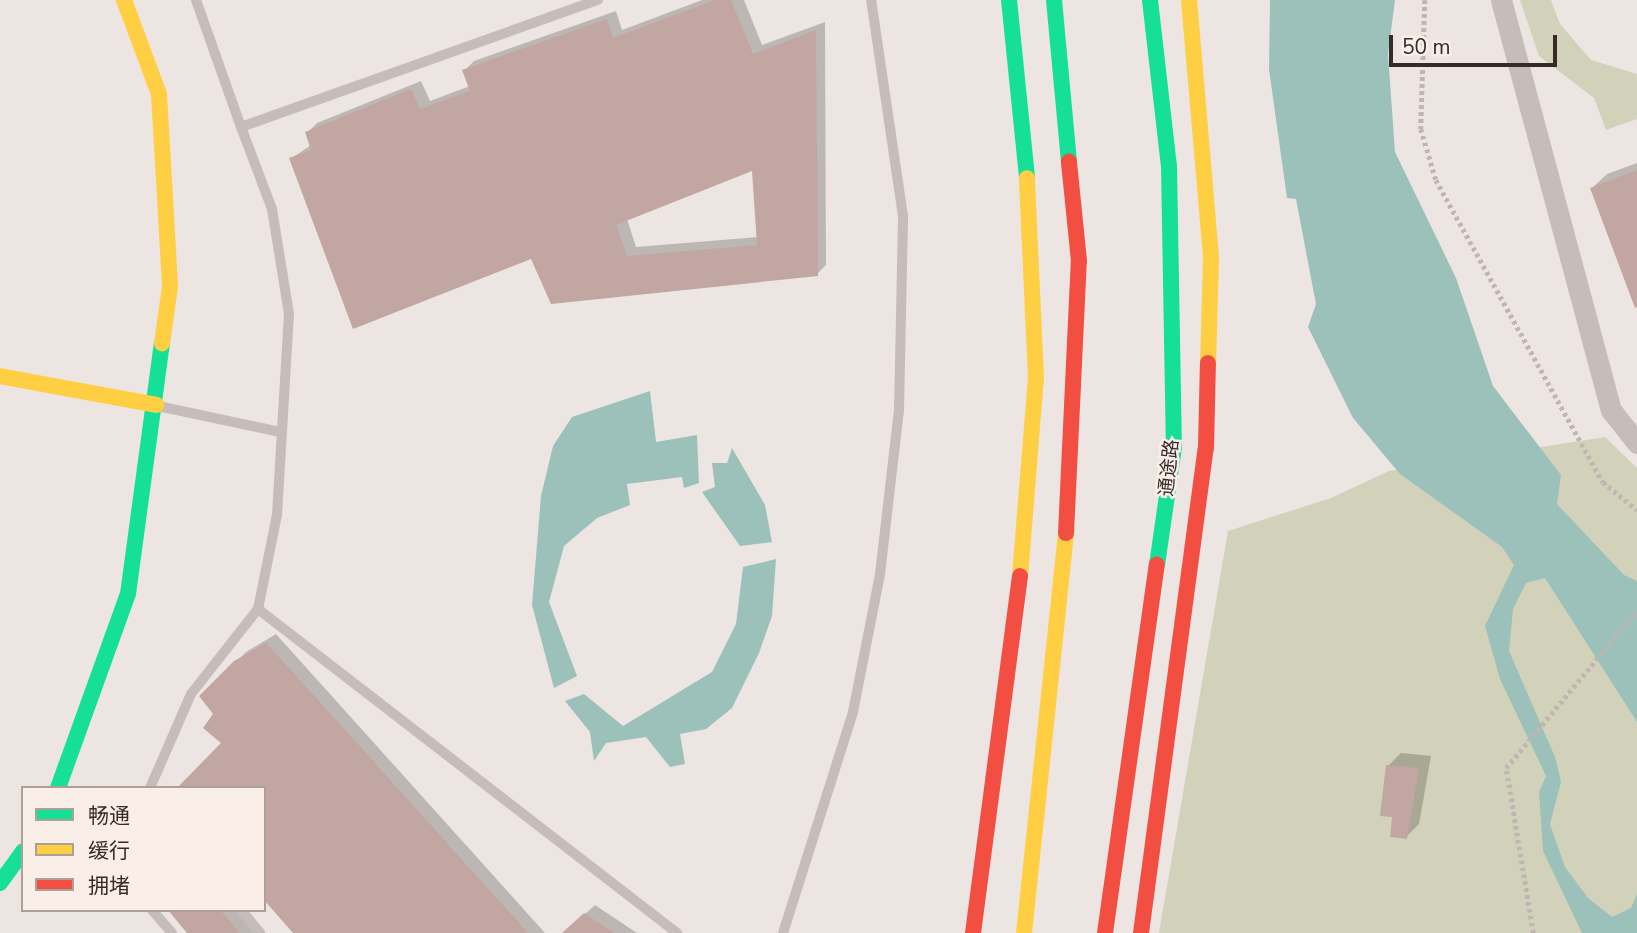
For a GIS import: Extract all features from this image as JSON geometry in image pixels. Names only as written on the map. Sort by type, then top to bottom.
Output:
[{"type":"main road","points":[[59,786],[128,594],[156,405],[170,287],[159,94],[124,0]]},
{"type":"main road","points":[[973,933],[1030,500],[1036,379],[1030,204],[1009,0]]},
{"type":"main road","points":[[1024,933],[1074,453],[1079,261],[1054,0]]},
{"type":"main road","name":"通途路","points":[[1105,933],[1174,447],[1169,166],[1150,0]]},
{"type":"main road","points":[[1141,933],[1206,448],[1211,258],[1189,0]]},
{"type":"main road","points":[[0,376],[156,405]]},
{"type":"main road","points":[[0,883],[21,853]]},
{"type":"street","points":[[1501,0],[1611,410],[1637,443]]},
{"type":"lane","points":[[151,786],[191,694],[258,609],[277,515],[289,314],[272,209],[196,0]]},
{"type":"lane","points":[[242,127],[598,0]]},
{"type":"lane","points":[[783,933],[853,712],[880,573],[899,410],[903,216],[871,0]]},
{"type":"lane","points":[[156,405],[280,432]]},
{"type":"lane","points":[[258,609],[677,933]]},
{"type":"lane","points":[[154,912],[172,933]]},
{"type":"lane","points":[[243,912],[260,933]]},
{"type":"path","points":[[1425,0],[1421,129],[1436,180],[1603,482],[1637,510]]},
{"type":"path","points":[[1533,933],[1506,786],[1506,768],[1522,744],[1637,611]]},
{"type":"green space","points":[[1520,0],[1551,0],[1560,24],[1591,60],[1637,74],[1637,119],[1606,130],[1594,98],[1539,56]]},
{"type":"green space","points":[[1605,437],[1637,468],[1637,933],[1159,933],[1228,531],[1331,498],[1389,471]]},
{"type":"water","points":[[1270,0],[1395,0],[1388,54],[1395,152],[1456,278],[1493,386],[1561,475],[1557,504],[1624,575],[1637,581],[1637,722],[1545,578],[1526,583],[1513,609],[1509,651],[1555,757],[1561,782],[1550,824],[1565,867],[1588,898],[1612,917],[1631,908],[1637,894],[1637,933],[1582,933],[1543,851],[1539,792],[1546,776],[1500,679],[1485,626],[1514,565],[1502,547],[1400,474],[1353,418],[1308,327],[1316,304],[1296,199],[1287,198],[1269,69]]},
{"type":"water","points":[[650,391],[656,442],[697,435],[699,483],[684,488],[682,477],[627,484],[630,505],[597,518],[564,546],[549,602],[577,676],[554,688],[532,605],[541,496],[553,446],[572,417]]},
{"type":"water","points":[[732,448],[765,505],[772,542],[740,546],[702,492],[715,487],[712,463],[727,463]]},
{"type":"water","points":[[776,559],[772,616],[759,653],[732,708],[706,729],[680,734],[685,764],[670,767],[646,737],[606,743],[594,761],[590,732],[565,701],[584,694],[623,726],[712,672],[736,624],[743,567]]},
{"type":"building","points":[[715,0],[731,0],[753,54],[816,30],[818,276],[551,304],[531,259],[353,329],[289,158],[311,150],[305,132],[411,89],[420,109],[470,91],[462,70],[607,19],[613,38]],"holes":[[[752,171],[757,245],[627,256],[616,225]]]},
{"type":"building","points":[[1637,170],[1637,307],[1635,308],[1590,188]]},
{"type":"building","points":[[266,643],[528,933],[293,933],[266,902],[266,786],[179,786],[221,743],[203,728],[213,714],[199,696],[234,661]]},
{"type":"building","points":[[1386,765],[1419,768],[1407,839],[1390,837],[1392,817],[1380,816]]},
{"type":"building","points":[[170,912],[222,912],[240,933],[187,933]]},
{"type":"building","points":[[584,913],[614,933],[562,933]]},
{"type":"traffic: fast","points":[[1009,0],[1027,178]]},
{"type":"traffic: fast","points":[[1054,0],[1069,162]]},
{"type":"traffic: fast","points":[[1150,0],[1169,166],[1174,447],[1157,565]]},
{"type":"traffic: fast","points":[[59,786],[128,594],[162,343]]},
{"type":"traffic: fast","points":[[0,883],[21,854]]},
{"type":"traffic: slow","points":[[124,0],[159,94],[170,287],[162,343]]},
{"type":"traffic: slow","points":[[1189,0],[1211,258],[1208,363]]},
{"type":"traffic: slow","points":[[1020,576],[1036,379],[1027,178]]},
{"type":"traffic: slow","points":[[0,376],[156,405]]},
{"type":"traffic: slow","points":[[1024,933],[1066,533]]},
{"type":"traffic: jam","points":[[1066,533],[1079,261],[1069,162]]},
{"type":"traffic: jam","points":[[1141,933],[1206,448],[1208,363]]},
{"type":"traffic: jam","points":[[1105,933],[1157,565]]},
{"type":"traffic: jam","points":[[973,933],[1020,576]]}]
